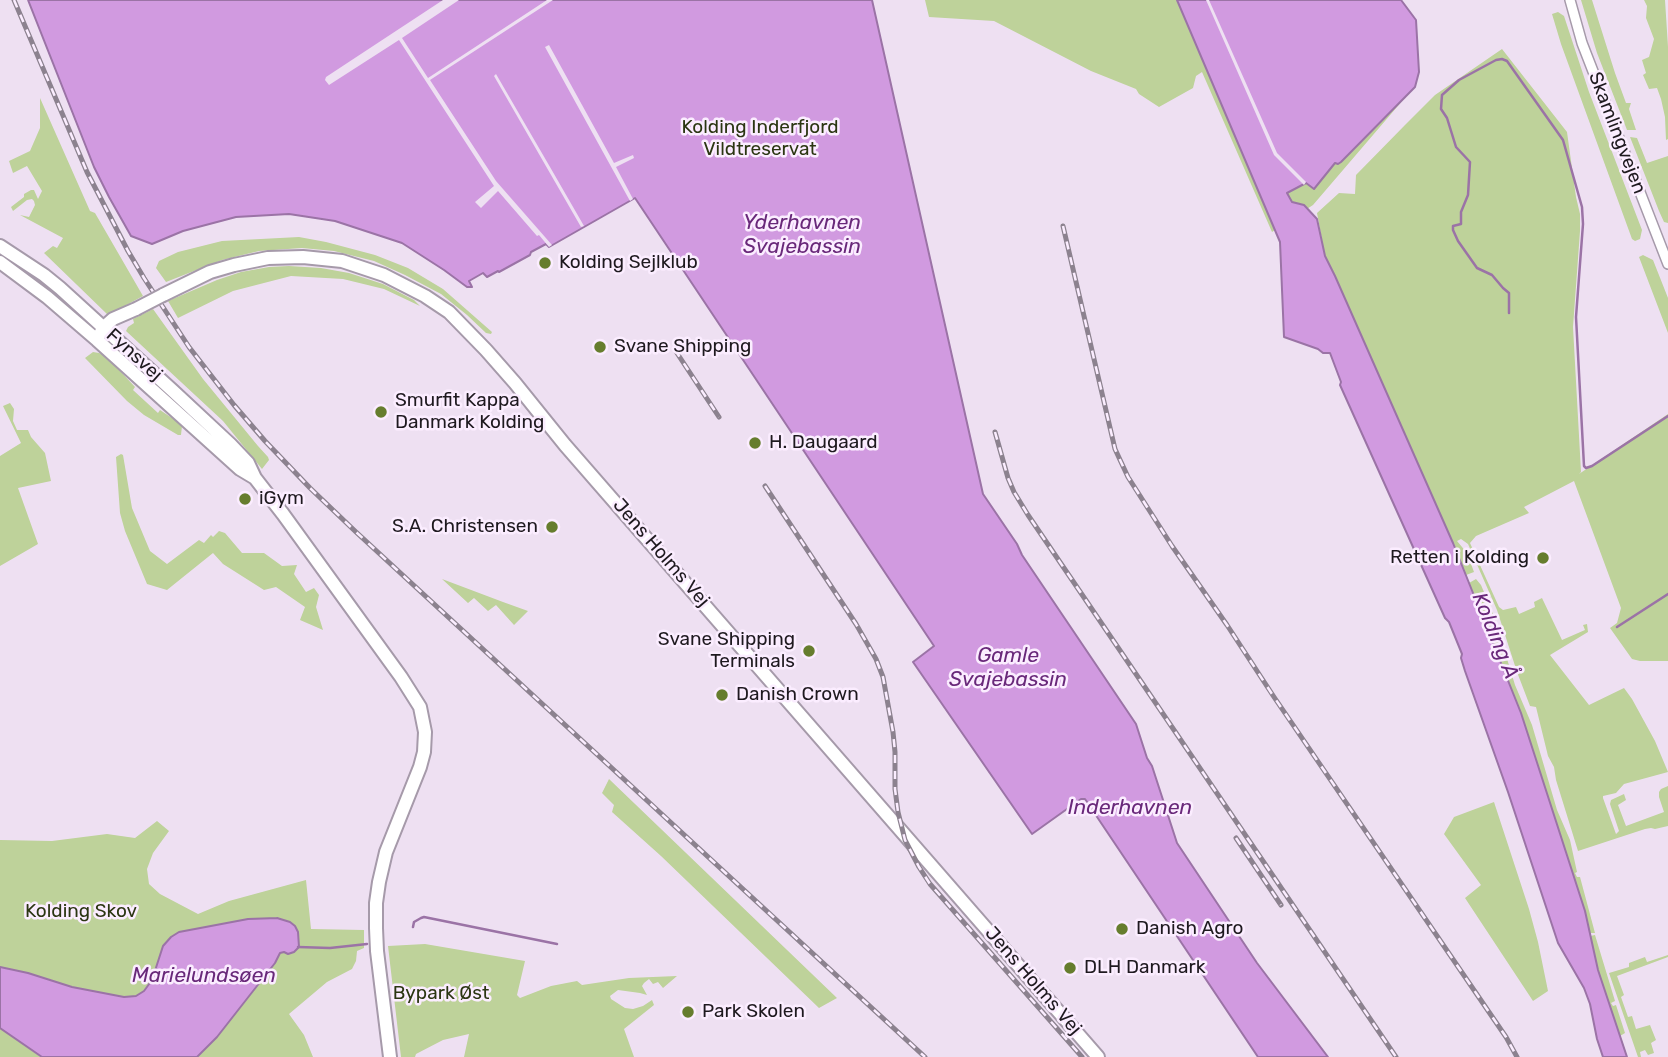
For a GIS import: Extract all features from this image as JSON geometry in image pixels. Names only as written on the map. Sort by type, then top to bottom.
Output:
[{"type":"main road","name":"Fynsvej","points":[[0,246],[44,275],[107,330],[248,463],[255,478],[284,514],[415,697],[423,717],[423,760],[386,852],[376,903],[377,951],[390,1057]]},
{"type":"main road","name":"Jens Holms Vej","points":[[107,330],[113,319],[120,315],[127,314],[210,272],[268,258],[303,257],[342,261],[384,275],[449,312],[515,383],[565,445],[1098,1057]]},
{"type":"main road","name":"Fynsvej","points":[[0,262],[47,297],[240,469],[255,478]]},
{"type":"main road","points":[[97,340],[107,330]]},
{"type":"street","name":"Skamlingvejen","points":[[1570,0],[1582,43],[1668,264]]},
{"type":"green space","points":[[925,0],[1399,0],[1415,86],[1313,205],[1272,232],[1202,72],[1196,76],[1193,88],[1159,107],[1136,89],[1091,71],[994,21],[929,17]]},
{"type":"green space","points":[[1581,0],[1592,0],[1626,103],[1631,103],[1629,109],[1636,130],[1627,130],[1597,53]]},
{"type":"green space","points":[[1644,0],[1665,0],[1668,47],[1666,140],[1661,99],[1657,88],[1649,89],[1643,75],[1646,73],[1642,60],[1649,57],[1654,39],[1646,18],[1647,6]]},
{"type":"green space","points":[[1558,12],[1564,16],[1589,92],[1642,230],[1640,239],[1635,241],[1632,239],[1561,44],[1552,14]]},
{"type":"green space","points":[[1502,49],[1567,132],[1580,214],[1573,327],[1579,474],[1668,414],[1668,661],[1632,659],[1610,628],[1617,623],[1621,608],[1574,481],[1524,507],[1529,513],[1476,536],[1470,543],[1499,607],[1503,610],[1516,607],[1519,614],[1535,607],[1534,602],[1542,598],[1562,640],[1585,630],[1583,625],[1587,624],[1588,632],[1550,655],[1589,705],[1624,688],[1655,741],[1668,772],[1624,784],[1616,793],[1603,798],[1616,834],[1619,831],[1611,800],[1624,794],[1626,800],[1618,805],[1626,826],[1664,812],[1659,792],[1668,786],[1668,826],[1645,829],[1578,851],[1554,767],[1548,756],[1536,707],[1530,706],[1497,610],[1468,544],[1461,539],[1457,541],[1467,553],[1474,572],[1466,575],[1325,256],[1317,213],[1339,193],[1355,194],[1356,175],[1435,95]]},
{"type":"green space","points":[[40,98],[90,211],[95,213],[143,296],[108,315],[44,253],[53,246],[57,248],[63,238],[20,215],[29,217],[35,205],[34,201],[27,200],[13,211],[11,207],[31,190],[34,190],[38,199],[42,191],[27,166],[13,173],[9,161],[30,151],[40,128]]},
{"type":"green space","points":[[1630,137],[1637,138],[1647,163],[1668,156],[1668,223],[1664,222],[1659,211]]},
{"type":"green space","points":[[299,237],[375,255],[408,268],[443,289],[492,332],[486,333],[441,294],[405,275],[374,261],[334,251],[302,248],[259,251],[222,260],[166,282],[156,268],[159,261],[178,252],[222,241]]},
{"type":"green space","points":[[1643,255],[1653,260],[1668,298],[1668,333],[1639,257]]},
{"type":"green space","points":[[289,266],[349,273],[383,284],[420,306],[384,289],[343,279],[291,276],[233,291],[178,318],[168,301],[241,272]]},
{"type":"green space","points":[[153,309],[203,379],[268,457],[269,460],[262,469],[223,421],[126,331],[134,323],[133,319]]},
{"type":"green space","points":[[93,352],[106,356],[135,387],[133,390],[158,413],[160,410],[178,422],[182,426],[181,435],[144,415],[127,401],[85,358]]},
{"type":"green space","points":[[10,403],[14,409],[13,421],[17,430],[28,430],[45,453],[51,481],[18,488],[38,544],[0,566],[0,456],[21,443],[3,406]]},
{"type":"green space","points":[[121,454],[132,508],[150,551],[167,564],[199,540],[204,543],[219,531],[225,533],[242,553],[264,553],[282,566],[297,565],[294,574],[306,592],[314,588],[319,595],[316,607],[323,630],[300,620],[305,607],[276,587],[264,590],[223,564],[213,553],[167,590],[147,584],[120,513],[116,457]]},
{"type":"green space","points":[[442,579],[528,611],[514,625],[496,605],[488,611],[474,598],[468,603]]},
{"type":"green space","points":[[1476,579],[1494,616],[1515,685],[1532,725],[1557,810],[1570,840],[1577,872],[1575,873],[1580,877],[1595,933],[1590,933],[1521,713],[1469,583]]},
{"type":"green space","points":[[609,779],[837,998],[819,1008],[612,812],[614,805],[602,793]]},
{"type":"green space","points":[[1494,802],[1529,909],[1548,991],[1533,1001],[1465,898],[1481,885],[1444,834],[1454,817]]},
{"type":"green space","name":"Kolding Skov","points":[[157,821],[169,831],[153,853],[147,869],[149,884],[160,894],[198,914],[229,901],[306,880],[311,929],[364,930],[364,948],[357,951],[352,969],[327,982],[289,1014],[304,1035],[313,1057],[197,1057],[217,1037],[280,953],[299,947],[295,926],[248,919],[179,932],[163,946],[152,980],[144,991],[136,996],[124,997],[72,987],[0,967],[0,840],[52,841],[107,834],[135,838]]},
{"type":"green space","points":[[1595,935],[1615,1001],[1611,1003],[1616,1005],[1625,1033],[1620,1036],[1598,970],[1590,936]]},
{"type":"green space","name":"Bypark Øst","points":[[425,944],[525,961],[517,995],[520,998],[551,986],[577,981],[582,985],[629,978],[677,976],[663,988],[658,982],[653,984],[649,979],[642,986],[647,995],[618,990],[610,996],[625,1008],[633,1009],[652,1000],[654,1005],[624,1029],[634,1057],[464,1057],[469,1034],[443,1040],[415,1057],[401,1057],[388,946]]},
{"type":"green space","points":[[1668,955],[1617,976],[1628,1017],[1632,1016],[1636,1029],[1650,1025],[1656,1040],[1651,1043],[1654,1053],[1648,1055],[1645,1050],[1640,1052],[1641,1057],[1638,1057],[1609,973],[1629,967],[1629,963],[1645,957],[1647,962]]},
{"type":"green space","points":[[0,1028],[38,1055],[42,1057],[0,1057]]},
{"type":"water","name":"Kolding Inderfjord Vildtreservat","points":[[28,0],[872,0],[983,494],[1136,724],[1177,843],[1257,963],[1328,1057],[1258,1057],[1085,799],[1081,799],[1032,834],[913,662],[934,646],[635,198],[549,247],[546,244],[531,252],[499,272],[487,277],[483,273],[469,281],[472,287],[467,287],[402,243],[335,221],[289,214],[236,217],[183,231],[152,244],[131,236],[109,197],[94,167]]},
{"type":"water","points":[[1177,0],[1401,0],[1416,20],[1419,72],[1415,87],[1341,162],[1335,163],[1314,189],[1306,183],[1287,193],[1292,202],[1304,205],[1317,219],[1325,256],[1453,543],[1521,713],[1585,911],[1598,970],[1627,1057],[1603,1057],[1590,1004],[1584,988],[1558,943],[1465,671],[1462,654],[1340,385],[1330,353],[1323,353],[1284,337],[1280,242]]},
{"type":"water","name":"Marielundsøen","points":[[277,918],[295,926],[299,947],[288,954],[280,953],[217,1037],[197,1057],[42,1057],[0,1028],[0,967],[72,987],[124,997],[136,996],[144,991],[152,980],[163,946],[179,932],[248,919]]},
{"type":"pier","points":[[443,0],[459,0],[402,38],[428,78],[547,0],[553,0],[430,80],[496,181],[552,245],[549,247],[498,191],[481,208],[475,202],[494,186],[399,40],[329,85],[325,80]]},
{"type":"pier","points":[[1206,0],[1209,0],[1277,153],[1306,182],[1304,185],[1274,155]]},
{"type":"pier","points":[[549,45],[614,163],[633,155],[634,158],[616,167],[633,199],[630,201],[545,47]]},
{"type":"pier","points":[[496,74],[584,226],[581,227],[494,76]]},
{"type":"waterway","points":[[1509,313],[1509,293],[1492,275],[1477,268],[1453,230],[1453,226],[1461,224],[1461,212],[1468,195],[1470,162],[1456,147],[1447,118],[1441,109],[1442,95],[1459,80],[1502,59],[1507,61],[1563,140],[1582,207],[1576,317],[1584,466],[1592,466],[1668,416]]},
{"type":"waterway","points":[[1617,627],[1668,594]]},
{"type":"waterway","points":[[413,927],[414,922],[424,917],[557,944]]},
{"type":"waterway","points":[[298,947],[330,948],[367,944]]},
{"type":"railway","points":[[14,0],[87,172],[128,251],[189,347],[265,441],[356,532],[925,1057]]},
{"type":"railway","points":[[1063,226],[1115,449],[1128,477],[1517,1057]]},
{"type":"railway","points":[[675,350],[719,417]]},
{"type":"railway","points":[[995,432],[1008,478],[1028,515],[1396,1057]]},
{"type":"railway","points":[[765,486],[876,659],[883,677],[893,732],[898,812],[905,840],[919,867],[930,884],[1082,1057]]},
{"type":"railway","points":[[1236,838],[1281,905]]},
{"type":"place","name":"Kolding Sejlklub","points":[[545,263]]},
{"type":"place","name":"Svane Shipping","points":[[600,347]]},
{"type":"place","name":"Smurfit Kappa Danmark Kolding","points":[[381,412]]},
{"type":"place","name":"H. Daugaard","points":[[755,443]]},
{"type":"place","name":"iGym","points":[[245,499]]},
{"type":"place","name":"S.A. Christensen","points":[[552,527]]},
{"type":"place","name":"Retten i Kolding","points":[[1543,558]]},
{"type":"place","name":"Svane Shipping Terminals","points":[[809,651]]},
{"type":"place","name":"Danish Crown","points":[[722,695]]},
{"type":"place","name":"Danish Agro","points":[[1122,929]]},
{"type":"place","name":"DLH Danmark","points":[[1070,968]]},
{"type":"place","name":"Park Skolen","points":[[688,1012]]},
{"type":"water label","name":"Yderhavnen Svajebassin","points":[[802,235]]},
{"type":"water label","name":"Kolding Å","points":[[1495,636]]},
{"type":"water label","name":"Gamle Svajebassin","points":[[1008,668]]},
{"type":"water label","name":"Inderhavnen","points":[[1130,808]]}]
